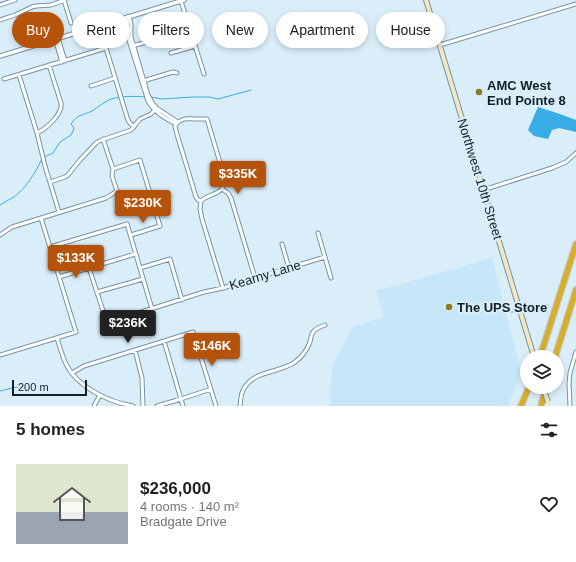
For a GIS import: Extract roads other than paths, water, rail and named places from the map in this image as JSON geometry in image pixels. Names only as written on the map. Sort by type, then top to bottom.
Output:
[{"type":"highway","points":[[542,350],[576,244]]},
{"type":"highway","points":[[557,350],[576,290]]},
{"type":"highway","points":[[522,406],[527,394]]},
{"type":"highway","points":[[525,406],[528,394]]},
{"type":"highway","points":[[540,406],[544,394]]},
{"type":"main road","name":"Northwest 10th Street","points":[[426,0],[430,12]]},
{"type":"main road","name":"Northwest 10th Street","points":[[441,48],[532,350]]},
{"type":"main road","points":[[545,394],[548,404]]},
{"type":"street","points":[[0,5],[15,0]]},
{"type":"street","points":[[0,20],[32,7],[51,5],[64,0],[71,23]]},
{"type":"street","points":[[130,16],[182,0],[185,12]]},
{"type":"street","points":[[445,44],[576,4]]},
{"type":"street","points":[[130,42],[148,95],[153,104],[156,109],[177,123]]},
{"type":"street","points":[[132,46],[138,44]]},
{"type":"street","points":[[0,56],[26,48]]},
{"type":"street","points":[[59,48],[63,61]]},
{"type":"street","points":[[4,79],[106,48],[127,117],[129,122],[134,127]]},
{"type":"street","points":[[171,53],[188,48]]},
{"type":"street","points":[[196,48],[204,74]]},
{"type":"street","points":[[37,132],[44,130],[61,109],[61,103],[49,65]]},
{"type":"street","points":[[143,81],[172,72],[177,73]]},
{"type":"street","points":[[19,75],[37,132],[59,212]]},
{"type":"street","points":[[91,86],[115,78]]},
{"type":"street","points":[[50,182],[68,175],[96,143],[103,139],[131,130],[140,119],[151,114],[156,109]]},
{"type":"street","points":[[177,123],[186,118],[207,119],[224,176],[222,189],[201,201],[200,209],[223,288]]},
{"type":"street","points":[[177,123],[176,131],[196,197],[201,201]]},
{"type":"street","points":[[0,235],[12,226],[106,198],[117,191],[112,176],[113,169],[103,139]]},
{"type":"street","points":[[483,190],[552,168],[566,162],[576,153]]},
{"type":"street","points":[[113,169],[140,160],[160,226],[131,235]]},
{"type":"street","points":[[222,189],[231,198],[255,278]]},
{"type":"street","points":[[0,355],[76,332],[41,218]]},
{"type":"street","points":[[50,247],[127,224],[152,309]]},
{"type":"street","points":[[318,233],[331,278]]},
{"type":"street","points":[[282,244],[289,268]]},
{"type":"street","points":[[59,276],[135,254]]},
{"type":"street","name":"Kearny Lane","points":[[97,292],[107,323],[204,292],[223,288],[325,257]]},
{"type":"street","points":[[140,268],[170,259],[182,300]]},
{"type":"street","points":[[90,268],[97,292],[143,279]]},
{"type":"street","points":[[240,406],[242,391],[248,383],[255,378],[282,369],[297,361],[307,349],[315,329],[325,325]]},
{"type":"street","points":[[72,373],[84,366],[193,332],[216,406]]},
{"type":"street","points":[[57,338],[66,366],[81,384],[100,395],[125,405],[133,406]]},
{"type":"street","points":[[164,341],[183,406]]},
{"type":"street","points":[[134,350],[142,378],[143,406]]},
{"type":"street","points":[[570,406],[569,378],[576,352]]},
{"type":"street","points":[[157,406],[211,389]]},
{"type":"street","points":[[94,406],[100,395]]},
{"type":"water","points":[[538,107],[576,120],[576,132],[559,128],[552,130],[548,139],[534,136],[528,130]]},
{"type":"waterway","points":[[151,97],[162,99],[209,97],[218,99],[251,90]]},
{"type":"waterway","points":[[44,157],[53,153],[60,142],[71,135],[74,128],[71,124],[78,117],[92,111],[111,99],[128,96],[146,97]]},
{"type":"waterway","points":[[0,205],[14,197],[23,189],[42,159]]},
{"type":"waterway","points":[[490,303],[494,304],[504,312],[513,312]]},
{"type":"waterway","points":[[529,307],[543,304],[548,305]]},
{"type":"waterway","points":[[0,391],[17,387]]},
{"type":"place","name":"AMC West End Pointe 8","points":[[479,92]]},
{"type":"place","name":"The UPS Store","points":[[449,307]]}]
